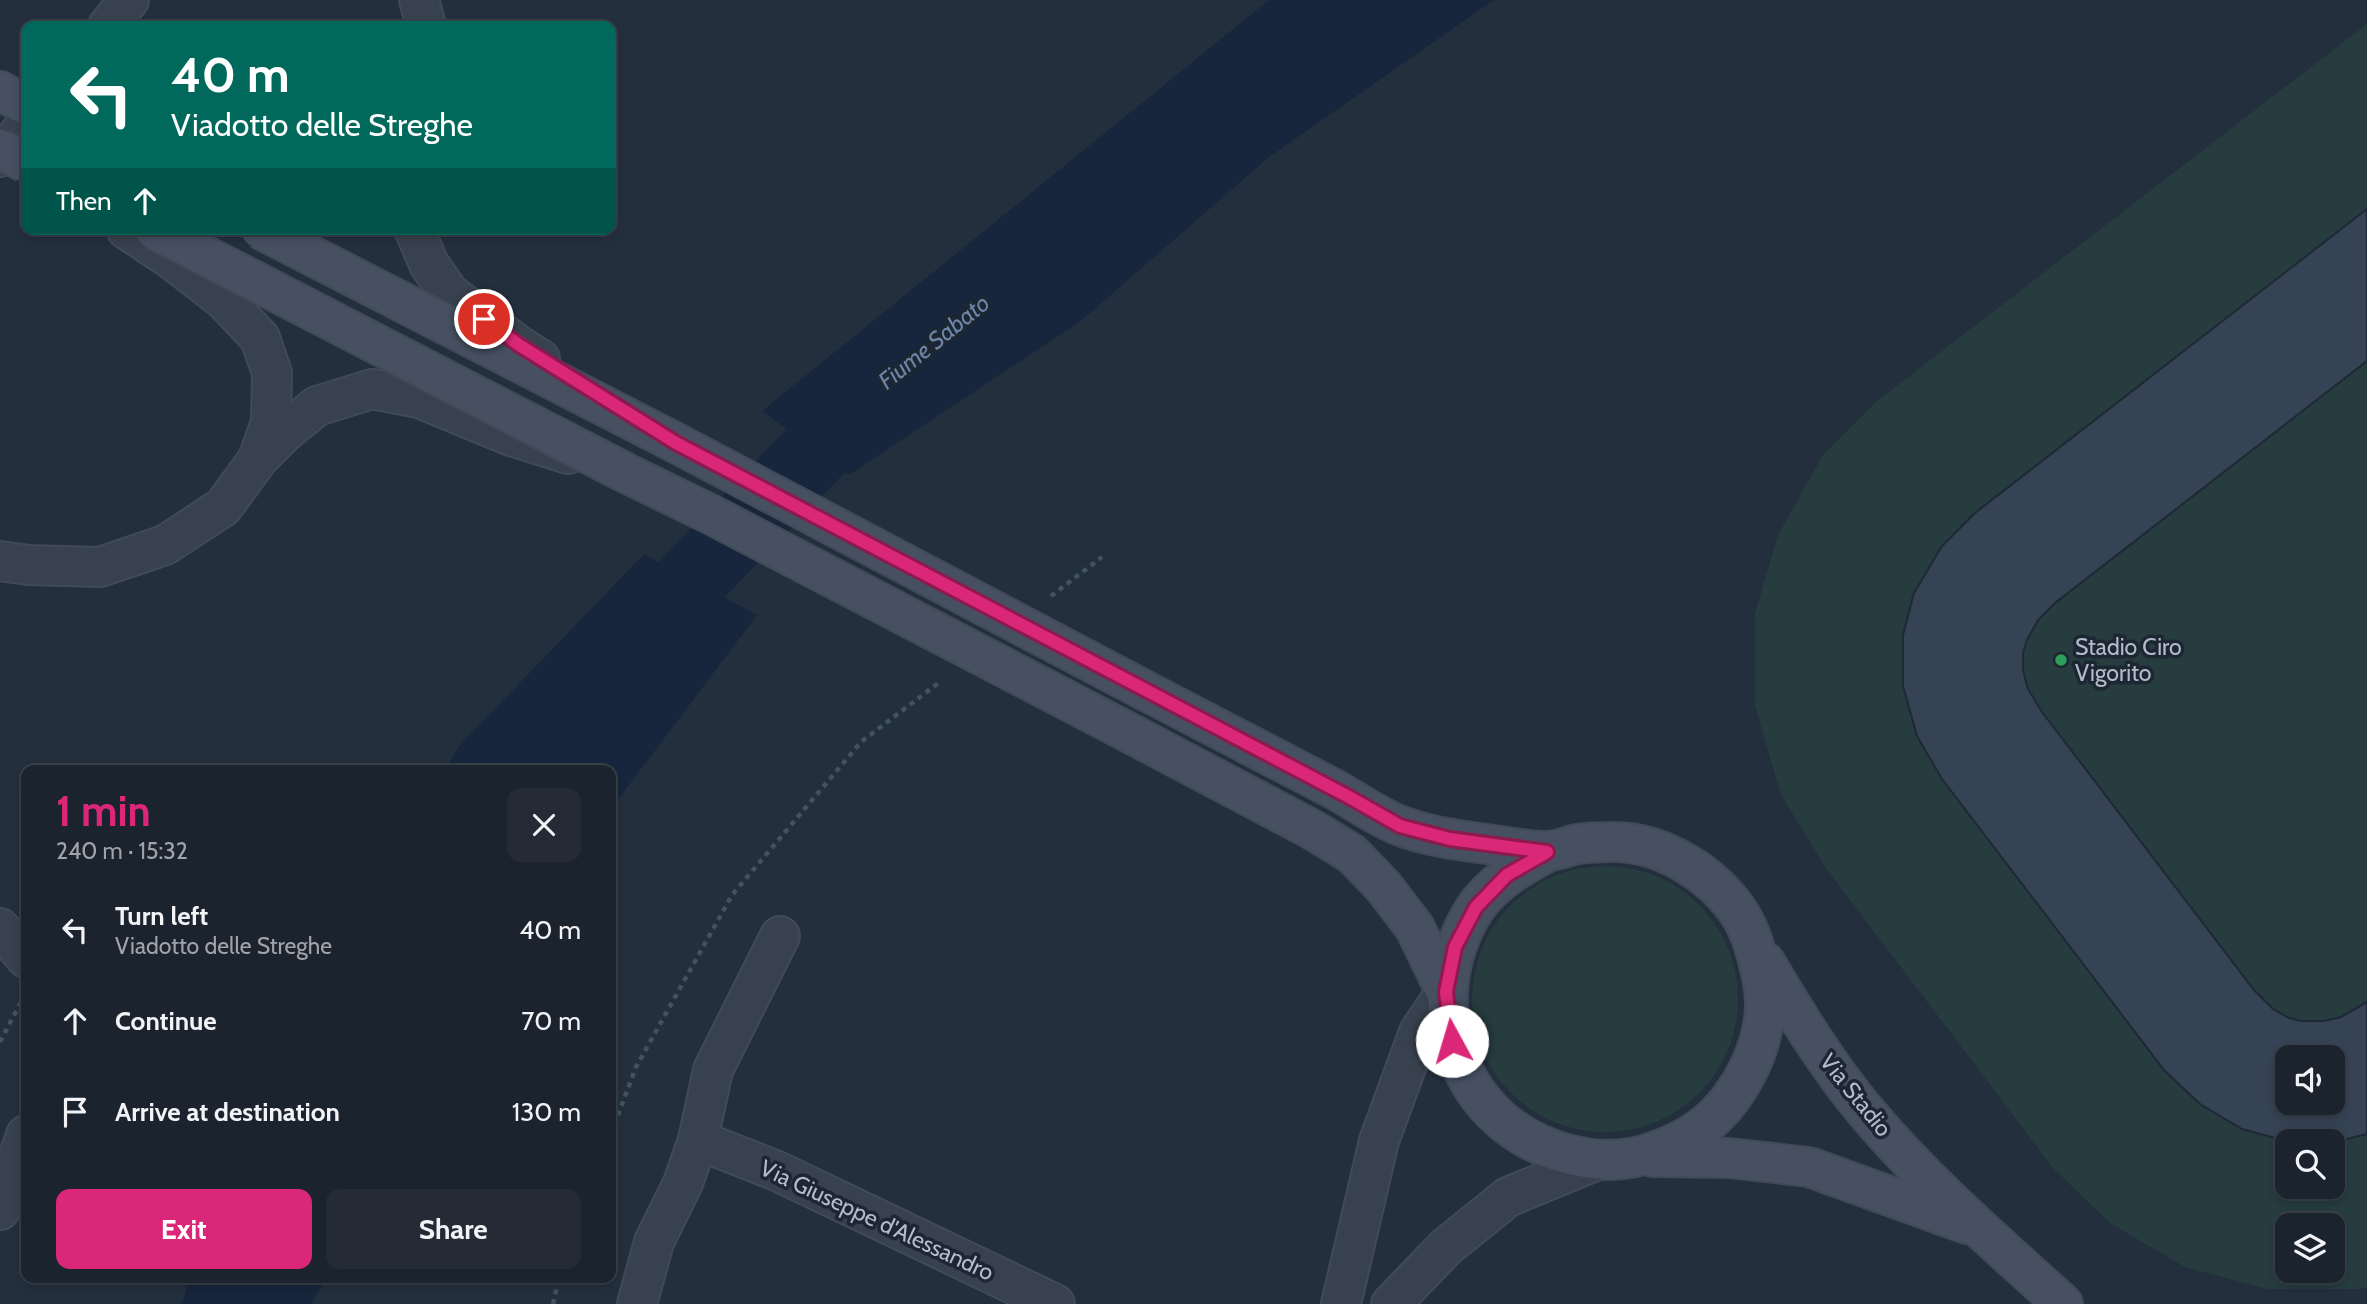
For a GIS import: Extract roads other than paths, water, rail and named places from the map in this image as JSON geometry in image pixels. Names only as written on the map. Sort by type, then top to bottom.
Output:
[{"type":"main road","points":[[0,90],[21,102]]},
{"type":"main road","points":[[0,149],[21,160]]},
{"type":"main road","points":[[166,235],[624,472],[712,514],[1313,830],[1352,854],[1382,886],[1415,928],[1446,992]]},
{"type":"main road","points":[[272,235],[676,443],[1400,826],[1450,839],[1547,852]]},
{"type":"main road","points":[[1619,842],[1655,849],[1688,865],[1718,887],[1741,916],[1755,945],[1765,989],[1763,1024],[1762,1035],[1746,1077],[1719,1114],[1682,1142],[1640,1157],[1595,1161],[1547,1149],[1504,1124],[1471,1087],[1452,1041],[1446,992],[1455,947],[1476,907],[1507,875],[1547,852],[1582,843],[1619,842]]},
{"type":"main road","name":"Via Stadio","points":[[1755,945],[1805,1030],[1866,1112],[1979,1229],[2063,1304]]},
{"type":"main road","name":"Via Stadio","points":[[1640,1157],[1729,1157],[1809,1167],[1979,1229]]},
{"type":"street","points":[[112,21],[129,0]]},
{"type":"street","points":[[419,0],[425,21]]},
{"type":"street","points":[[0,90],[21,96]]},
{"type":"street","points":[[0,157],[21,131]]},
{"type":"street","points":[[135,235],[224,300],[260,338],[272,373],[278,427]]},
{"type":"street","points":[[417,235],[429,264],[449,293],[519,345],[676,443]]},
{"type":"street","points":[[0,561],[100,568],[165,545],[223,507],[278,427],[317,406],[372,389],[419,398],[511,436],[624,472]]},
{"type":"street","points":[[0,928],[21,952]]},
{"type":"street","points":[[637,1304],[654,1242],[683,1183],[698,1140],[713,1070],[780,936]]},
{"type":"street","points":[[1341,1304],[1379,1141],[1419,1032],[1446,992]]},
{"type":"street","name":"Via Giuseppe d'Alessandro","points":[[698,1140],[777,1171],[1055,1304]]},
{"type":"street","points":[[2,1195],[21,1148]]},
{"type":"street","points":[[1391,1304],[1446,1247],[1508,1198],[1595,1161]]},
{"type":"water","points":[[1269,0],[1494,0],[1269,157],[1082,320],[849,475],[762,411]]},
{"type":"water","points":[[644,554],[757,615],[616,802],[616,765],[448,765],[459,746]]},
{"type":"water","points":[[188,1283],[323,1283],[311,1304],[182,1304]]},
{"type":"waterway","name":"Fiume Sabato","points":[[560,765],[643,630],[884,380]]},
{"type":"place","name":"Stadio Ciro Vigorito","points":[[2061,660]]}]
